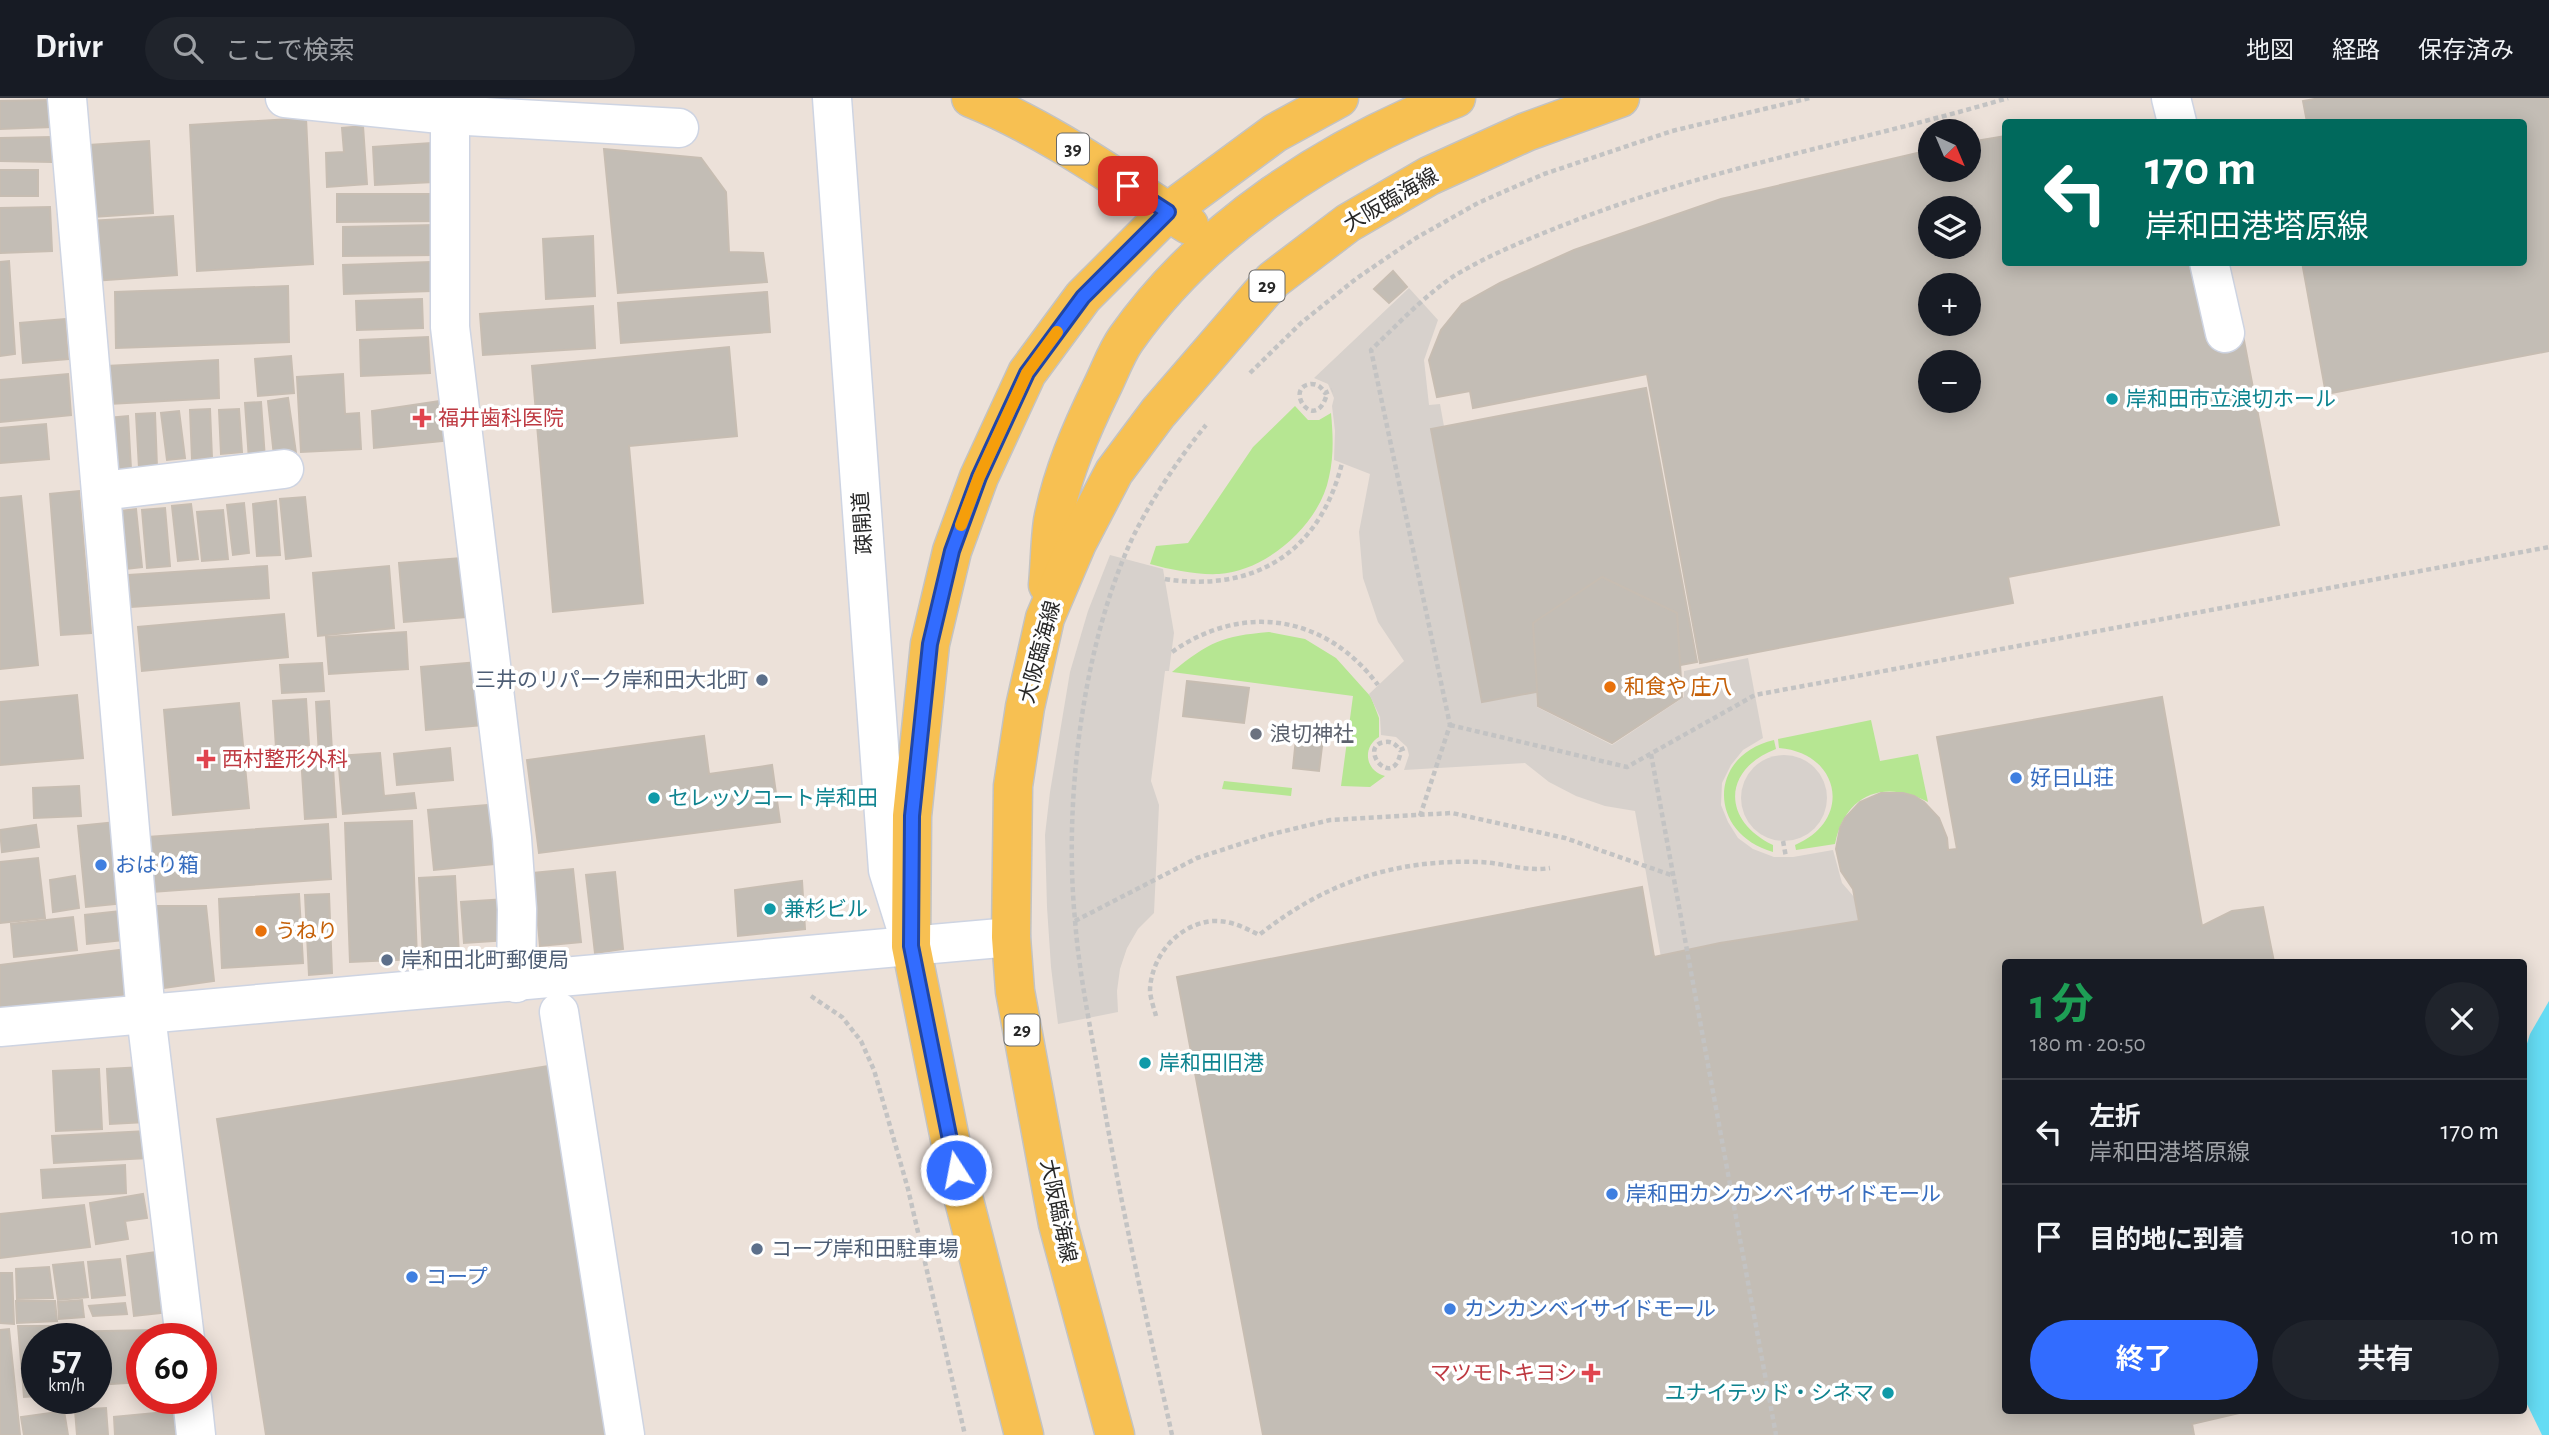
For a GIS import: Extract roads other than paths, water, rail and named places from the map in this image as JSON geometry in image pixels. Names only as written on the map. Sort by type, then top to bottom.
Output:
[{"type":"main road","name":"39","points":[[971,98],[999,109],[1068,146],[1214,242]]},
{"type":"main road","points":[[1024,1435],[956,1170],[911,946],[912,816],[930,644],[952,551],[979,477],[1027,373],[1083,297],[1168,212],[1275,133],[1339,98]]},
{"type":"main road","points":[[1045,618],[1054,521],[1077,439],[1124,341],[1175,277],[1214,242],[1271,198],[1349,147],[1456,98]]},
{"type":"main road","name":"大阪臨海線","points":[[1115,1435],[1058,1224],[1015,991],[1011,937],[1013,786],[1025,706],[1045,618],[1077,543],[1114,472],[1158,413],[1273,279],[1348,223],[1429,176],[1526,132],[1620,98]]},
{"type":"street","points":[[67,98],[146,1015],[183,1323]]},
{"type":"street","points":[[285,98],[448,106],[679,128]]},
{"type":"street","name":"疎開道","points":[[832,98],[888,870],[911,946]]},
{"type":"street","points":[[2171,98],[2176,119]]},
{"type":"street","points":[[448,106],[450,327],[512,838],[517,909],[516,983]]},
{"type":"street","points":[[2210,266],[2225,333]]},
{"type":"street","points":[[102,491],[284,469]]},
{"type":"street","points":[[0,1027],[1011,937]]},
{"type":"street","points":[[559,1012],[625,1435]]},
{"type":"street","points":[[194,1414],[197,1435]]},
{"type":"water","points":[[2549,1001],[2549,1435],[2542,1435],[2527,1404],[2527,1044]]},
{"type":"place","name":"岸和田市立浪切ホール","points":[[2112,399]]},
{"type":"place","name":"福井歯科医院","points":[[422,418]]},
{"type":"place","name":"三井のリパーク岸和田大北町","points":[[762,680]]},
{"type":"place","name":"和食や 庄八","points":[[1610,687]]},
{"type":"place","name":"浪切神社","points":[[1256,734]]},
{"type":"place","name":"西村整形外科","points":[[206,759]]},
{"type":"place","name":"好日山荘","points":[[2016,778]]},
{"type":"place","name":"セレッソコート岸和田","points":[[654,798]]},
{"type":"place","name":"おはり箱","points":[[101,865]]},
{"type":"place","name":"兼杉ビル","points":[[770,909]]},
{"type":"place","name":"うねり","points":[[261,931]]},
{"type":"place","name":"岸和田北町郵便局","points":[[387,960]]},
{"type":"place","name":"岸和田旧港","points":[[1145,1063]]},
{"type":"place","name":"岸和田カンカンベイサイドモール","points":[[1612,1194]]},
{"type":"place","name":"コープ岸和田駐車場","points":[[757,1249]]},
{"type":"place","name":"コープ","points":[[412,1277]]},
{"type":"place","name":"カンカンベイサイドモール","points":[[1450,1309]]},
{"type":"place","name":"マツモトキヨシ","points":[[1591,1373]]},
{"type":"place","name":"ユナイテッド・シネマ","points":[[1888,1393]]}]
